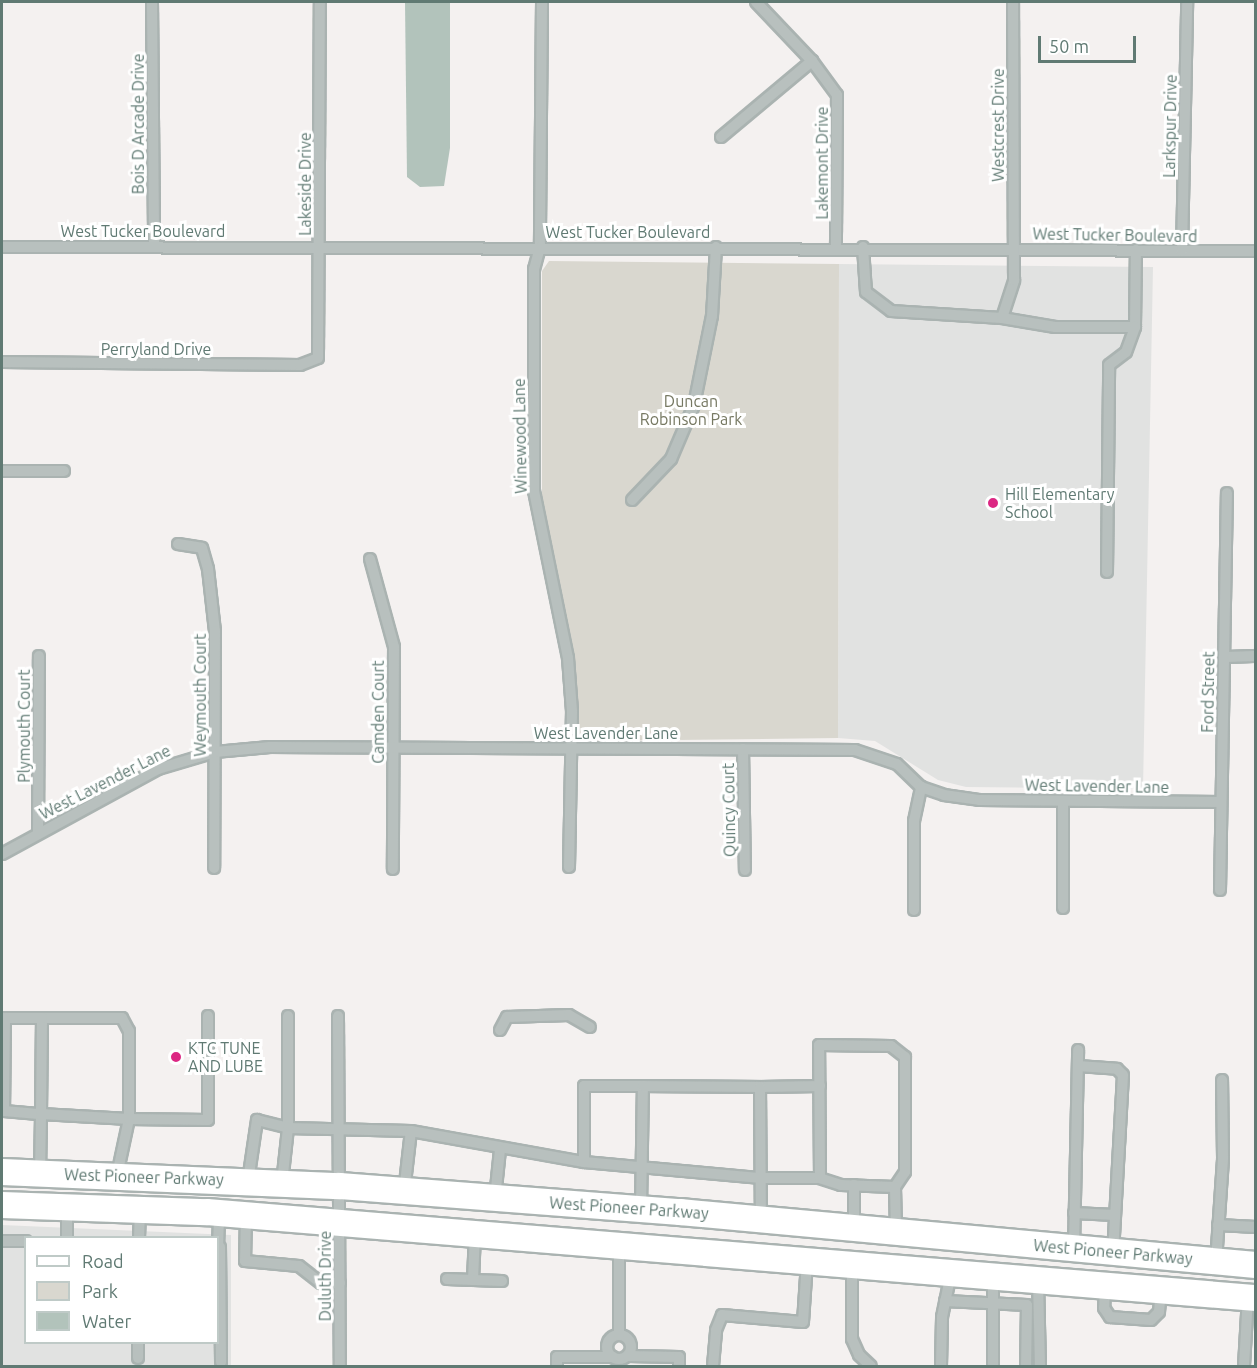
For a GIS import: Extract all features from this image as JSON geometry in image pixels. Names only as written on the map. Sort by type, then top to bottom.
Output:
[{"type":"main road","name":"West Pioneer Parkway","points":[[2,1172],[340,1186],[761,1219],[1256,1265]]},
{"type":"main road","name":"West Pioneer Parkway","points":[[2,1204],[246,1215],[1252,1297]]},
{"type":"main road","points":[[757,1256],[761,1219]]},
{"type":"street","name":"Bois D Arcade Drive","points":[[152,2],[154,246]]},
{"type":"street","name":"Lakeside Drive","points":[[310,362],[318,358],[321,348],[320,2]]},
{"type":"street","name":"Winewood Lane","points":[[542,2],[540,248],[534,269],[534,491],[568,658],[571,748],[569,867]]},
{"type":"street","name":"Lakemont Drive","points":[[756,2],[812,60],[837,95],[836,247]]},
{"type":"street","name":"Westcrest Drive","points":[[1002,318],[1014,280],[1013,2]]},
{"type":"street","name":"Larkspur Drive","points":[[1182,251],[1187,2]]},
{"type":"street","points":[[721,137],[812,60]]},
{"type":"street","name":"West Tucker Boulevard","points":[[2,246],[836,247],[1256,251]]},
{"type":"street","points":[[632,500],[671,459],[694,405],[712,316],[716,247]]},
{"type":"street","points":[[863,248],[866,292],[891,311],[1002,318],[1055,327],[1135,327]]},
{"type":"street","points":[[1107,572],[1109,365],[1126,352],[1135,327],[1136,250]]},
{"type":"street","name":"Perryland Drive","points":[[2,363],[310,362]]},
{"type":"street","points":[[2,471],[64,471]]},
{"type":"street","name":"Ford Street","points":[[1220,890],[1227,493]]},
{"type":"street","name":"Weymouth Court","points":[[178,544],[202,548],[208,569],[216,631],[214,868]]},
{"type":"street","name":"Camden Court","points":[[370,559],[394,647],[393,869]]},
{"type":"street","name":"Plymouth Court","points":[[38,833],[39,656]]},
{"type":"street","points":[[1224,657],[1256,656]]},
{"type":"street","name":"West Lavender Lane","points":[[2,854],[158,769],[215,752],[270,747],[855,750],[897,765],[921,787],[980,800],[1221,802]]},
{"type":"street","name":"Quincy Court","points":[[743,749],[745,870]]},
{"type":"street","points":[[914,910],[914,821],[921,787]]},
{"type":"street","points":[[1063,802],[1063,908]]},
{"type":"street","points":[[500,1030],[507,1017],[569,1015],[590,1027]]},
{"type":"street","points":[[117,1175],[129,1119],[129,1031],[122,1018],[5,1018],[3,1111],[129,1119],[208,1120],[208,1016]]},
{"type":"street","points":[[282,1183],[288,1128],[288,1016]]},
{"type":"street","name":"Duluth Drive","points":[[338,1016],[340,1366]]},
{"type":"street","points":[[40,1173],[42,1018]]},
{"type":"street","points":[[820,1179],[819,1045],[891,1046],[905,1058],[905,1172],[896,1187],[896,1232]]},
{"type":"street","points":[[1074,1248],[1078,1050]]},
{"type":"street","points":[[1078,1066],[1117,1069],[1124,1075],[1113,1252]]},
{"type":"street","points":[[1216,1262],[1222,1080]]},
{"type":"street","points":[[584,1162],[584,1086],[820,1086]]},
{"type":"street","points":[[641,1209],[643,1086]]},
{"type":"street","points":[[760,1087],[761,1219]]},
{"type":"street","points":[[248,1181],[257,1120],[288,1128],[411,1131],[501,1150],[584,1162],[761,1178],[820,1179],[854,1185],[896,1187]]},
{"type":"street","points":[[404,1192],[411,1131]]},
{"type":"street","points":[[495,1198],[501,1150]]},
{"type":"street","points":[[854,1185],[854,1228]]},
{"type":"street","points":[[67,1207],[67,1236]]},
{"type":"street","points":[[139,1236],[140,1209]]},
{"type":"street","points":[[219,1213],[222,1362]]},
{"type":"street","points":[[1074,1213],[1115,1215]]},
{"type":"street","points":[[246,1215],[245,1261],[299,1266],[321,1282],[340,1283]]},
{"type":"street","points":[[1218,1225],[1256,1227]]},
{"type":"street","points":[[473,1280],[475,1234]]},
{"type":"street","points":[[2,1241],[24,1241]]},
{"type":"street","points":[[619,1245],[619,1335]]},
{"type":"street","points":[[713,1366],[716,1330],[722,1315],[803,1322],[807,1260]]},
{"type":"street","points":[[852,1264],[852,1339],[859,1355],[871,1366]]},
{"type":"street","points":[[942,1366],[945,1301],[951,1273]]},
{"type":"street","points":[[993,1276],[993,1366]]},
{"type":"street","points":[[447,1279],[502,1281]]},
{"type":"street","points":[[1038,1280],[1040,1366]]},
{"type":"street","points":[[1244,1366],[1252,1297]]},
{"type":"street","points":[[945,1301],[1027,1305],[1026,1366]]},
{"type":"street","points":[[619,1335],[630,1341],[628,1356]]},
{"type":"street","points":[[613,1357],[608,1344],[619,1335]]},
{"type":"street","points":[[138,1344],[138,1358]]},
{"type":"street","points":[[557,1366],[557,1357],[628,1356],[679,1357],[680,1366]]},
{"type":"shaded area","name":"Hill Elementary School","points":[[839,264],[1153,267],[1143,789],[966,787],[938,780],[875,741],[838,738]]},
{"type":"shaded area","points":[[2,1225],[231,1235],[231,1366],[2,1366]]},
{"type":"green space","name":"Duncan Robinson Park","points":[[549,261],[839,264],[838,738],[588,741],[578,733],[568,635],[542,502],[542,271]]},
{"type":"water","points":[[405,2],[450,2],[450,148],[444,186],[420,187],[407,177]]},
{"type":"place","name":"Hill Elementary School","points":[[993,503]]},
{"type":"place","name":"KTC TUNE AND LUBE","points":[[176,1057]]}]
